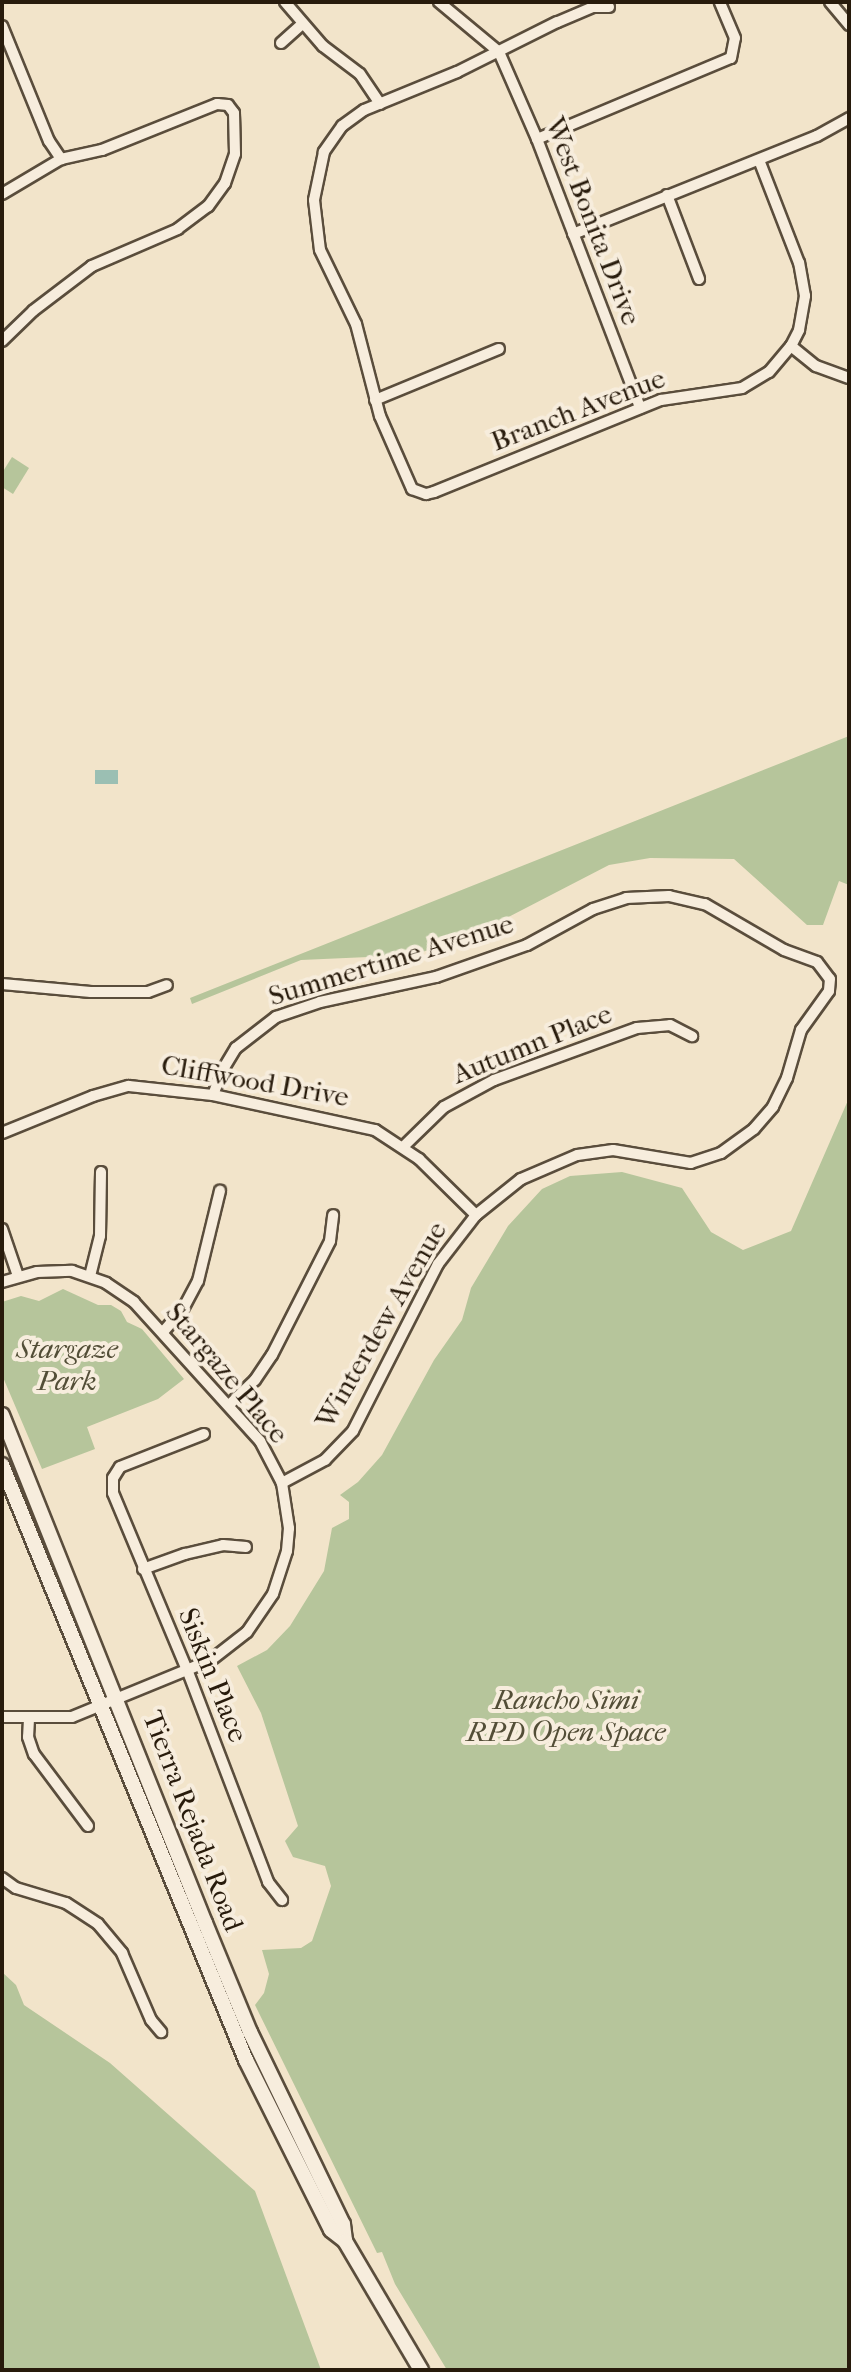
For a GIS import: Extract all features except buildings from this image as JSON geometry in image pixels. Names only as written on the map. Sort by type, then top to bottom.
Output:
[{"type":"main road","name":"Tierra Rejada Road","points":[[2,1415],[245,2019],[343,2224],[345,2241]]},
{"type":"main road","name":"Tierra Rejada Road","points":[[2,1465],[246,2060],[331,2230],[345,2241],[421,2370]]},
{"type":"street","points":[[285,2],[301,25],[360,74],[380,104]]},
{"type":"street","points":[[439,2],[499,52]]},
{"type":"street","points":[[537,139],[731,58],[735,38],[720,2]]},
{"type":"street","points":[[830,2],[849,25]]},
{"type":"street","points":[[499,349],[375,400],[356,324],[320,250],[314,200],[318,167],[332,139],[355,116],[593,7],[609,7]]},
{"type":"street","points":[[281,43],[301,25]]},
{"type":"street","points":[[2,26],[49,141],[61,159]]},
{"type":"street","name":"West Bonita Drive","points":[[499,52],[537,139],[640,408]]},
{"type":"street","points":[[2,194],[61,159],[102,150],[217,104],[228,105],[234,113],[237,125],[235,154],[225,183],[208,206],[178,229],[92,266],[33,311],[2,341]]},
{"type":"street","points":[[573,234],[817,136],[849,118]]},
{"type":"street","name":"Branch Avenue","points":[[375,400],[412,489],[426,494],[640,408],[674,396],[719,394],[742,388],[769,372],[791,346],[803,314],[804,279],[759,160]]},
{"type":"street","points":[[667,195],[699,279]]},
{"type":"street","points":[[791,346],[816,366],[849,378]]},
{"type":"street","name":"Summertime Avenue","points":[[213,1095],[222,1071],[236,1048],[276,1017],[320,1002],[436,977],[527,945],[593,909],[626,898],[669,896],[705,904],[784,950],[817,962],[826,969],[830,985],[809,1016]]},
{"type":"street","points":[[2,984],[91,992],[148,992],[167,985]]},
{"type":"street","name":"Winterdew Avenue","points":[[282,1483],[325,1460],[353,1431],[438,1264],[476,1215],[521,1179],[577,1155],[613,1150],[691,1163],[721,1153],[754,1129],[773,1107],[809,1016]]},
{"type":"street","name":"Autumn Place","points":[[404,1146],[444,1107],[494,1080],[637,1028],[670,1025],[692,1036]]},
{"type":"street","name":"Cliffwood Drive","points":[[2,1133],[93,1096],[129,1086],[213,1095],[360,1125],[404,1146],[476,1215]]},
{"type":"street","points":[[90,1276],[100,1236],[101,1172]]},
{"type":"street","points":[[163,1332],[183,1309],[198,1281],[220,1191]]},
{"type":"street","points":[[229,1405],[255,1380],[272,1355],[330,1241],[333,1215]]},
{"type":"street","points":[[2,1229],[18,1276]]},
{"type":"street","name":"Stargaze Place","points":[[2,1282],[54,1270],[90,1276],[134,1302],[260,1441],[282,1483],[289,1528],[281,1573],[273,1594],[238,1640],[188,1672],[101,1708],[63,1719],[2,1717]]},
{"type":"street","name":"Siskin Place","points":[[204,1434],[120,1467],[113,1478],[113,1493],[188,1672],[268,1882],[282,1900]]},
{"type":"street","points":[[143,1569],[223,1545],[246,1547]]},
{"type":"street","points":[[29,1719],[28,1737],[34,1754],[88,1826]]},
{"type":"street","points":[[2,1878],[16,1888],[66,1903],[98,1924],[122,1953],[151,2020],[161,2032]]},
{"type":"green space","points":[[12,457],[29,468],[13,494],[2,487],[2,473]]},
{"type":"green space","points":[[849,736],[849,885],[839,881],[823,925],[807,925],[734,859],[650,858],[609,865],[474,935],[413,955],[301,960],[192,1004],[190,998]]},
{"type":"green space","name":"Rancho Simi RPD Open Space","points":[[849,1098],[849,2370],[447,2370],[395,2284],[382,2252],[377,2253],[255,2005],[264,1993],[269,1974],[262,1950],[301,1948],[312,1941],[331,1886],[325,1866],[293,1857],[285,1841],[298,1826],[261,1713],[237,1666],[267,1650],[290,1626],[324,1571],[332,1528],[349,1519],[349,1502],[340,1495],[358,1482],[382,1455],[434,1360],[462,1320],[471,1288],[508,1226],[542,1189],[570,1176],[622,1172],[682,1188],[711,1232],[743,1250],[791,1231]]},
{"type":"green space","name":"Stargaze Park","points":[[63,1289],[98,1305],[111,1305],[121,1311],[127,1322],[142,1329],[184,1379],[158,1399],[87,1427],[95,1449],[42,1469],[2,1375],[2,1302],[21,1296],[39,1301]]},
{"type":"green space","points":[[2,1972],[16,1985],[24,2005],[110,2063],[255,2191],[321,2370],[2,2370]]},
{"type":"water","points":[[95,770],[118,770],[118,784],[95,784]]}]
